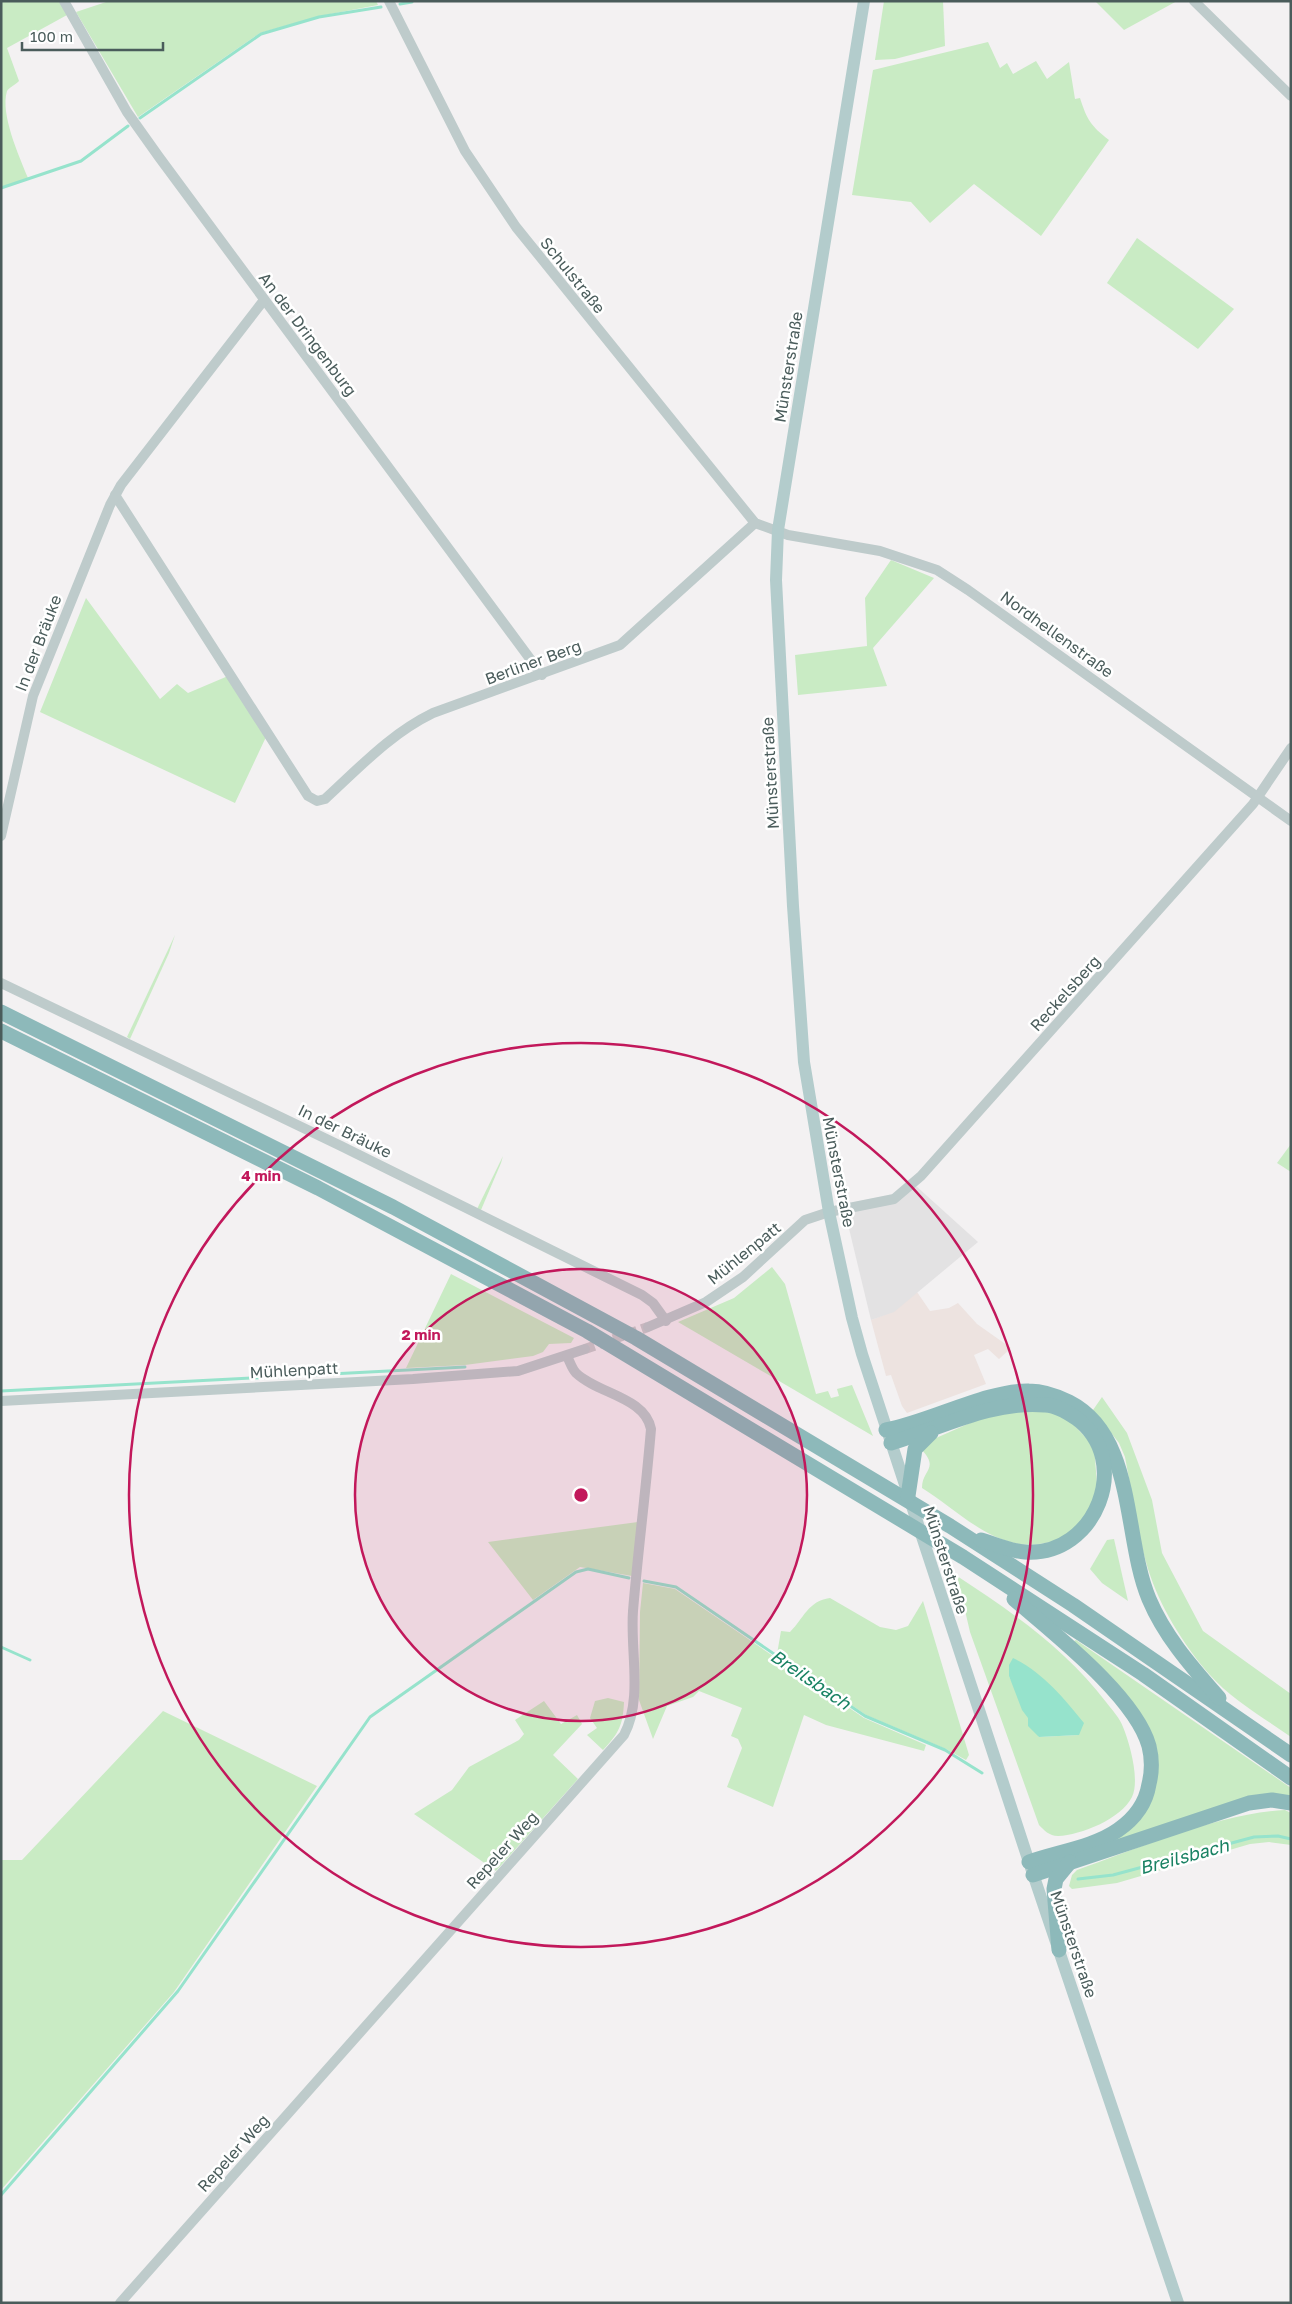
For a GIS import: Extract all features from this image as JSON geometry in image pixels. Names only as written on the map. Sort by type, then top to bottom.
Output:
[{"type":"highway","points":[[1,1012],[132,1075],[410,1216],[636,1338],[955,1530],[1073,1605],[1291,1755]]},
{"type":"highway","points":[[1,1031],[318,1188],[587,1331],[968,1560],[1143,1674],[1291,1778]]},
{"type":"highway","points":[[889,1436],[905,1426],[996,1396],[1029,1391],[1057,1396],[1081,1408],[1095,1420],[1105,1436],[1120,1470],[1132,1535],[1149,1598],[1185,1660],[1236,1717]]},
{"type":"highway","points":[[908,1496],[915,1449],[926,1435],[949,1424],[993,1408],[1022,1404],[1048,1405],[1067,1412],[1087,1426],[1100,1449],[1105,1469],[1105,1488],[1102,1500],[1089,1524],[1076,1536],[1058,1546],[1040,1551],[1024,1552],[955,1530]]},
{"type":"highway","points":[[889,1436],[949,1424]]},
{"type":"highway","points":[[968,1560],[1071,1648],[1105,1682],[1134,1717],[1149,1747],[1151,1770],[1148,1792],[1137,1812],[1128,1822],[1104,1837],[1031,1869]]},
{"type":"highway","points":[[1031,1869],[1073,1860],[1249,1803],[1272,1800],[1291,1803]]},
{"type":"highway","points":[[1059,1950],[1054,1889],[1056,1879],[1063,1868],[1073,1860]]},
{"type":"main road","name":"Münsterstraße","points":[[864,1],[778,530],[776,580],[793,906],[804,1062],[829,1212],[852,1318],[908,1496],[1031,1869],[1178,2303]]},
{"type":"street","name":"An der Dringenburg","points":[[64,1],[127,112],[542,675]]},
{"type":"street","name":"Schulstraße","points":[[389,1],[465,151],[516,227],[756,523]]},
{"type":"street","points":[[1194,1],[1291,96]]},
{"type":"street","name":"In der Bräuke","points":[[1,836],[33,696],[78,579],[116,495],[121,485],[264,300]]},
{"type":"street","name":"Berliner Berg","points":[[116,495],[308,796],[316,801],[325,799],[388,740],[415,722],[433,713],[542,675],[620,645],[756,523]]},
{"type":"street","points":[[756,523],[778,530]]},
{"type":"street","name":"Nordhellenstraße","points":[[778,530],[788,535],[880,552],[937,570],[968,590],[1291,821]]},
{"type":"street","name":"Reckelsberg","points":[[829,1212],[894,1199],[921,1176],[1258,797],[1291,748]]},
{"type":"street","name":"In der Bräuke","points":[[1,983],[341,1146],[642,1295],[652,1302],[666,1321]]},
{"type":"street","name":"Mühlenpatt","points":[[648,1327],[666,1321],[706,1302],[743,1277],[805,1220],[829,1212]]},
{"type":"street","name":"Mühlenpatt","points":[[1,1401],[413,1379],[518,1370],[567,1356],[584,1349]]},
{"type":"street","name":"Repeler Weg","points":[[120,2303],[617,1742],[631,1722],[633,1706],[633,1613],[651,1429],[650,1421],[643,1412],[584,1380],[574,1371],[567,1356]]},
{"type":"shaded area","points":[[1,1],[59,1],[67,15],[7,48],[19,81],[7,91],[6,111],[8,123],[28,178],[1,187]]},
{"type":"shaded area","points":[[109,1],[376,1],[378,5],[320,16],[260,33],[138,117],[76,12]]},
{"type":"shaded area","points":[[884,1],[943,1],[945,46],[895,59],[875,60]]},
{"type":"shaded area","points":[[1095,1],[1177,1],[1124,30]]},
{"type":"shaded area","points":[[988,42],[1000,68],[1007,63],[1013,74],[1036,61],[1047,79],[1069,62],[1075,99],[1080,98],[1090,122],[1109,140],[1041,236],[974,184],[930,223],[911,202],[852,195],[873,70]]},
{"type":"shaded area","points":[[1137,238],[1234,309],[1198,349],[1107,283]]},
{"type":"shaded area","points":[[891,560],[934,578],[873,648],[887,686],[798,695],[795,655],[867,646],[865,598]]},
{"type":"shaded area","points":[[86,598],[160,699],[177,684],[188,693],[228,676],[266,737],[235,803],[40,712]]},
{"type":"shaded area","points":[[175,935],[169,953],[130,1039],[127,1037]]},
{"type":"shaded area","points":[[1291,1144],[1291,1172],[1277,1163]]},
{"type":"shaded area","points":[[503,1156],[481,1210],[477,1209]]},
{"type":"shaded area","points":[[916,1186],[978,1242],[894,1312],[871,1320],[845,1212]]},
{"type":"shaded area","points":[[772,1267],[785,1284],[816,1394],[828,1391],[831,1398],[839,1396],[837,1389],[852,1385],[873,1436],[678,1322],[734,1298]]},
{"type":"shaded area","points":[[451,1274],[574,1338],[571,1343],[549,1344],[543,1352],[533,1356],[465,1365],[406,1368]]},
{"type":"shaded area","points":[[917,1292],[930,1311],[949,1308],[958,1303],[977,1324],[1011,1348],[999,1359],[988,1349],[974,1355],[986,1384],[907,1413],[902,1406],[891,1375],[886,1376],[871,1320],[894,1311]]},
{"type":"shaded area","points":[[1102,1397],[1127,1433],[1152,1500],[1162,1553],[1203,1631],[1291,1694],[1291,1737],[1227,1692],[1209,1674],[1173,1625],[1153,1583],[1144,1555],[1125,1457],[1119,1443],[1093,1410]]},
{"type":"shaded area","points":[[1028,1407],[1066,1417],[1094,1446],[1098,1497],[1073,1531],[1052,1542],[1028,1545],[1011,1542],[980,1528],[922,1488],[930,1465],[921,1449],[927,1442],[979,1419]]},
{"type":"shaded area","points":[[638,1522],[632,1576],[580,1567],[533,1600],[488,1542]]},
{"type":"shaded area","points":[[1114,1539],[1128,1601],[1102,1583],[1090,1569],[1107,1540]]},
{"type":"shaded area","points":[[957,1576],[998,1603],[1056,1648],[1090,1683],[1120,1720],[1131,1752],[1135,1772],[1134,1790],[1127,1805],[1119,1812],[1110,1819],[1089,1829],[1067,1835],[1052,1835],[1039,1825],[970,1632]],"holes":[[[1009,1676],[1079,1735],[1039,1737]]]},
{"type":"shaded area","points":[[643,1583],[675,1589],[864,1718],[926,1745],[924,1751],[826,1725],[804,1715],[773,1807],[727,1787],[742,1748],[738,1739],[731,1736],[742,1708],[699,1691],[693,1697],[667,1706],[653,1739],[639,1700],[640,1612]]},
{"type":"shaded area","points":[[830,1598],[880,1627],[896,1630],[908,1626],[923,1601],[969,1755],[966,1760],[946,1749],[866,1715],[777,1654],[781,1631],[790,1632],[811,1606]]},
{"type":"shaded area","points":[[1076,1640],[1291,1788],[1291,1797],[1114,1842],[1123,1834],[1157,1762],[1074,1641]]},
{"type":"shaded area","points":[[1013,1658],[1043,1678],[1069,1704],[1084,1723],[1079,1735],[1039,1737],[1028,1726],[1028,1718],[1022,1710],[1009,1676],[1009,1665]]},
{"type":"shaded area","points":[[608,1698],[624,1702],[619,1728],[613,1739],[603,1750],[587,1735],[597,1728],[590,1718],[595,1701]]},
{"type":"shaded area","points":[[544,1701],[561,1724],[577,1715],[582,1724],[553,1755],[578,1779],[496,1871],[414,1814],[452,1790],[469,1767],[519,1740],[524,1734],[515,1720]]},
{"type":"shaded area","points":[[163,1711],[317,1786],[174,1992],[1,2190],[1,1860],[22,1860]]},
{"type":"shaded area","points":[[1285,1810],[1291,1813],[1291,1845],[1269,1842],[1250,1844],[1117,1883],[1072,1889],[1069,1886],[1072,1875],[1077,1870],[1154,1842],[1233,1818]]},
{"type":"waterway","points":[[400,4],[412,2]]},
{"type":"waterway","points":[[140,118],[261,34],[319,17],[381,7]]},
{"type":"waterway","points":[[1,188],[81,161],[128,126]]},
{"type":"waterway","points":[[1,1391],[465,1367]]},
{"type":"waterway","points":[[1,2195],[178,1991],[370,1717],[576,1572],[588,1569],[629,1578]]},
{"type":"waterway","name":"Breilsbach","points":[[644,1581],[676,1587],[865,1716],[945,1750],[982,1773]]},
{"type":"waterway","points":[[1,1647],[30,1660]]},
{"type":"waterway","name":"Breilsbach","points":[[1078,1879],[1113,1875],[1254,1837],[1278,1836],[1291,1839]]},
{"type":"tunnel","points":[[585,1349],[648,1327]]}]
